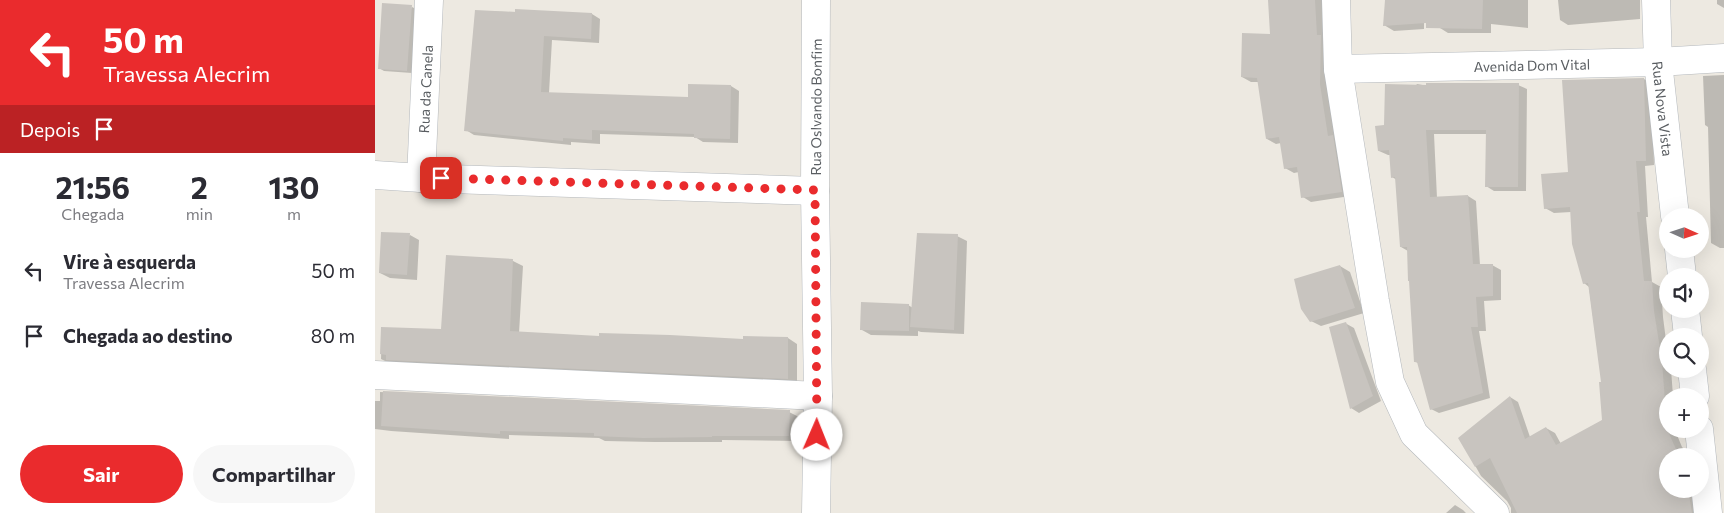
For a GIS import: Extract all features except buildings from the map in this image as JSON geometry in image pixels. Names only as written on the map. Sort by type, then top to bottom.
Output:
[{"type":"street","name":"Rua da Canela","points":[[421,178],[429,0]]},
{"type":"street","name":"Rua Oslvando Bonfim","points":[[816,0],[815,190],[818,396],[816,513]]},
{"type":"street","points":[[1336,0],[1338,69],[1375,301],[1390,382],[1414,434],[1495,513]]},
{"type":"street","name":"Rua Nova Vista","points":[[1656,0],[1657,62],[1674,208]]},
{"type":"street","name":"Avenida Dom Vital","points":[[1338,69],[1657,62],[1724,58]]},
{"type":"street","points":[[375,175],[815,190]]},
{"type":"street","points":[[375,375],[818,396]]},
{"type":"street","points":[[1700,438],[1709,513]]},
{"type":"route","points":[[441,178],[815,190],[817,435]]}]
